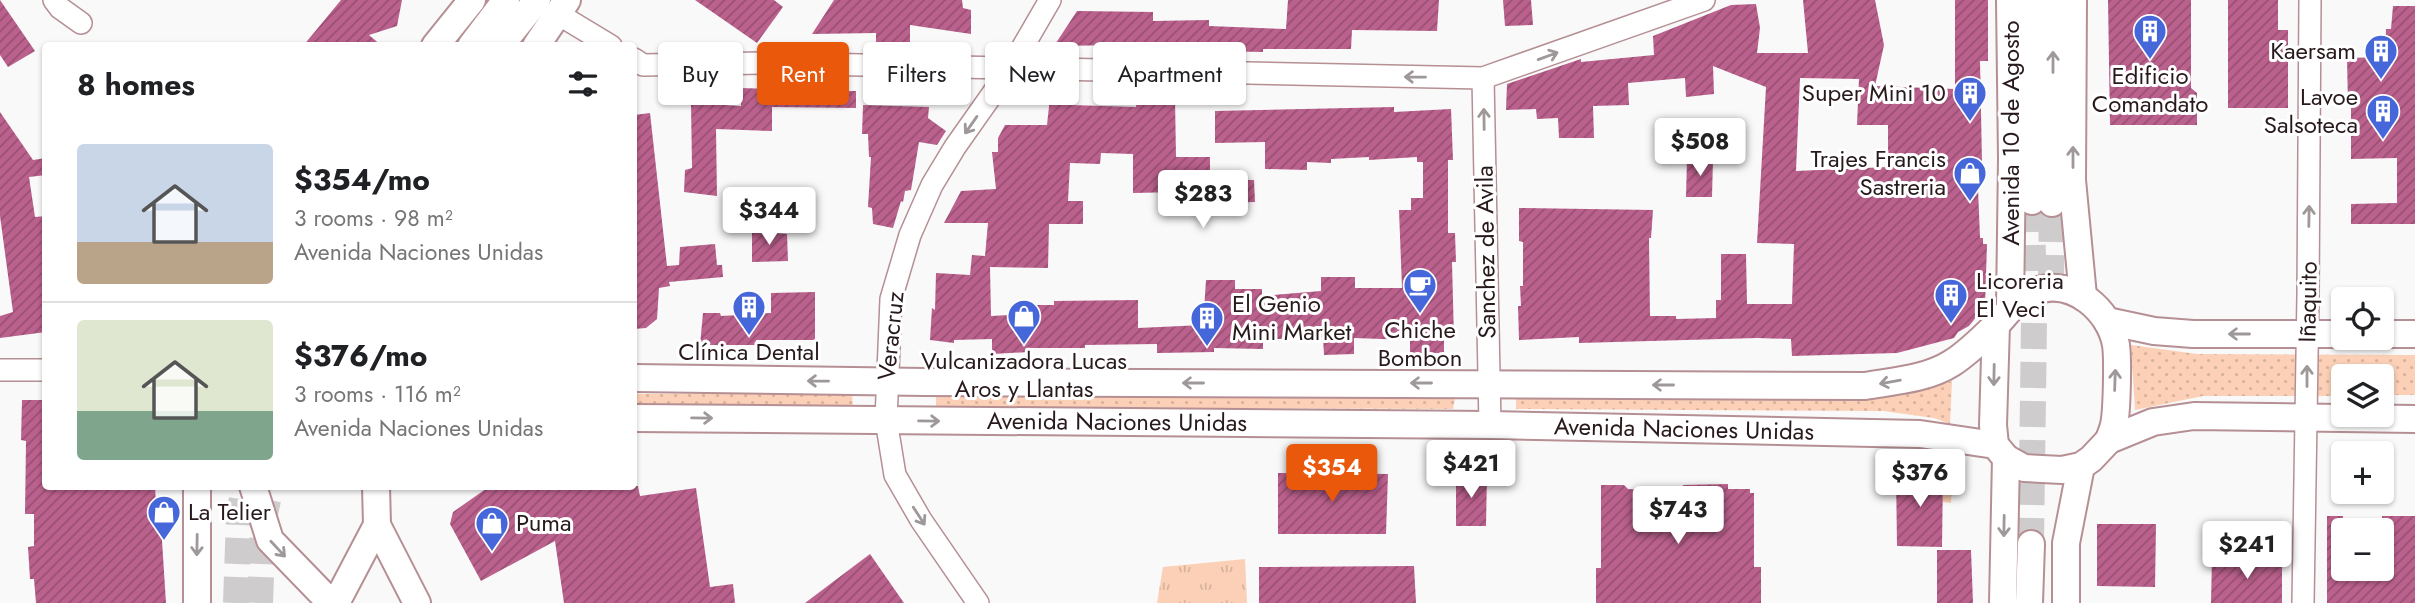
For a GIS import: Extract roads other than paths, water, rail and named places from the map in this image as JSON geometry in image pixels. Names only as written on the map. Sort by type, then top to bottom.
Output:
[{"type":"main road","points":[[438,42],[471,0]]},
{"type":"main road","points":[[474,42],[506,0]]},
{"type":"main road","name":"Avenida 10 de Agosto","points":[[2003,603],[2000,451],[1993,425],[2003,316],[2012,159],[2010,0]]},
{"type":"main road","points":[[2030,0],[2042,202],[2053,0]]},
{"type":"main road","points":[[2066,603],[2066,543],[2081,466],[2109,440],[2114,426],[2116,347],[2107,321],[2083,296],[2072,180],[2073,0]]},
{"type":"main road","points":[[505,42],[554,5]]},
{"type":"main road","points":[[538,42],[554,5]]},
{"type":"main road","name":"Avenida Naciones Unidas","points":[[637,378],[886,382],[1865,386],[1936,371],[1954,362],[2003,316],[2038,290],[2058,289],[2083,296]]},
{"type":"main road","points":[[2107,321],[2154,331],[2331,334]]},
{"type":"main road","points":[[2394,334],[2415,334]]},
{"type":"main road","points":[[2109,440],[2153,422],[2194,416],[2415,419]]},
{"type":"main road","name":"Avenida Naciones Unidas","points":[[637,418],[1490,425],[1920,434],[2000,451],[2024,468],[2062,470],[2081,466]]},
{"type":"main road","points":[[197,490],[197,603]]},
{"type":"main road","points":[[254,490],[270,540],[334,603],[377,525]]},
{"type":"main road","points":[[376,490],[377,525],[417,603]]},
{"type":"main road","points":[[2029,603],[2038,545],[2046,603]]},
{"type":"street","points":[[54,0],[60,8],[81,23]]},
{"type":"street","name":"Veracruz","points":[[1026,42],[1050,0]]},
{"type":"street","points":[[1079,70],[1483,78],[1704,0]]},
{"type":"street","name":"Iñaquito","points":[[2303,603],[2310,0]]},
{"type":"street","points":[[554,5],[605,42]]},
{"type":"street","points":[[637,61],[643,65],[767,63],[985,68]]},
{"type":"street","name":"Sanchez de Avila","points":[[1483,78],[1490,425]]},
{"type":"street","name":"Veracruz","points":[[978,603],[921,520],[895,475],[886,420],[886,382],[891,299],[910,235],[932,185],[985,104]]},
{"type":"street","points":[[0,370],[42,370]]},
{"type":"tunnel","points":[[2031,544],[2034,322],[2032,201]]},
{"type":"tunnel","points":[[2051,281],[2052,203]]},
{"type":"tunnel","points":[[236,603],[239,517],[243,490]]},
{"type":"tunnel","points":[[260,603],[263,523],[270,490]]},
{"type":"place","name":"Edificio Comandato","points":[[2150,61]]},
{"type":"place","name":"Kaersam","points":[[2381,81]]},
{"type":"place","name":"Super Mini 10","points":[[1970,123]]},
{"type":"place","name":"Lavoe Salsoteca","points":[[2383,141]]},
{"type":"place","name":"Trajes Francis Sastreria","points":[[1970,203]]},
{"type":"place","name":"Chiche Bombon","points":[[1420,315]]},
{"type":"place","name":"Licoreria El Veci","points":[[1951,325]]},
{"type":"place","name":"Clínica Dental","points":[[749,337]]},
{"type":"place","name":"Vulcanizadora Lucas Aros y Llantas","points":[[1024,346]]},
{"type":"place","name":"El Genio Mini Market","points":[[1207,348]]},
{"type":"place","name":"La Telier","points":[[164,542]]},
{"type":"place","name":"Puma","points":[[492,553]]}]
